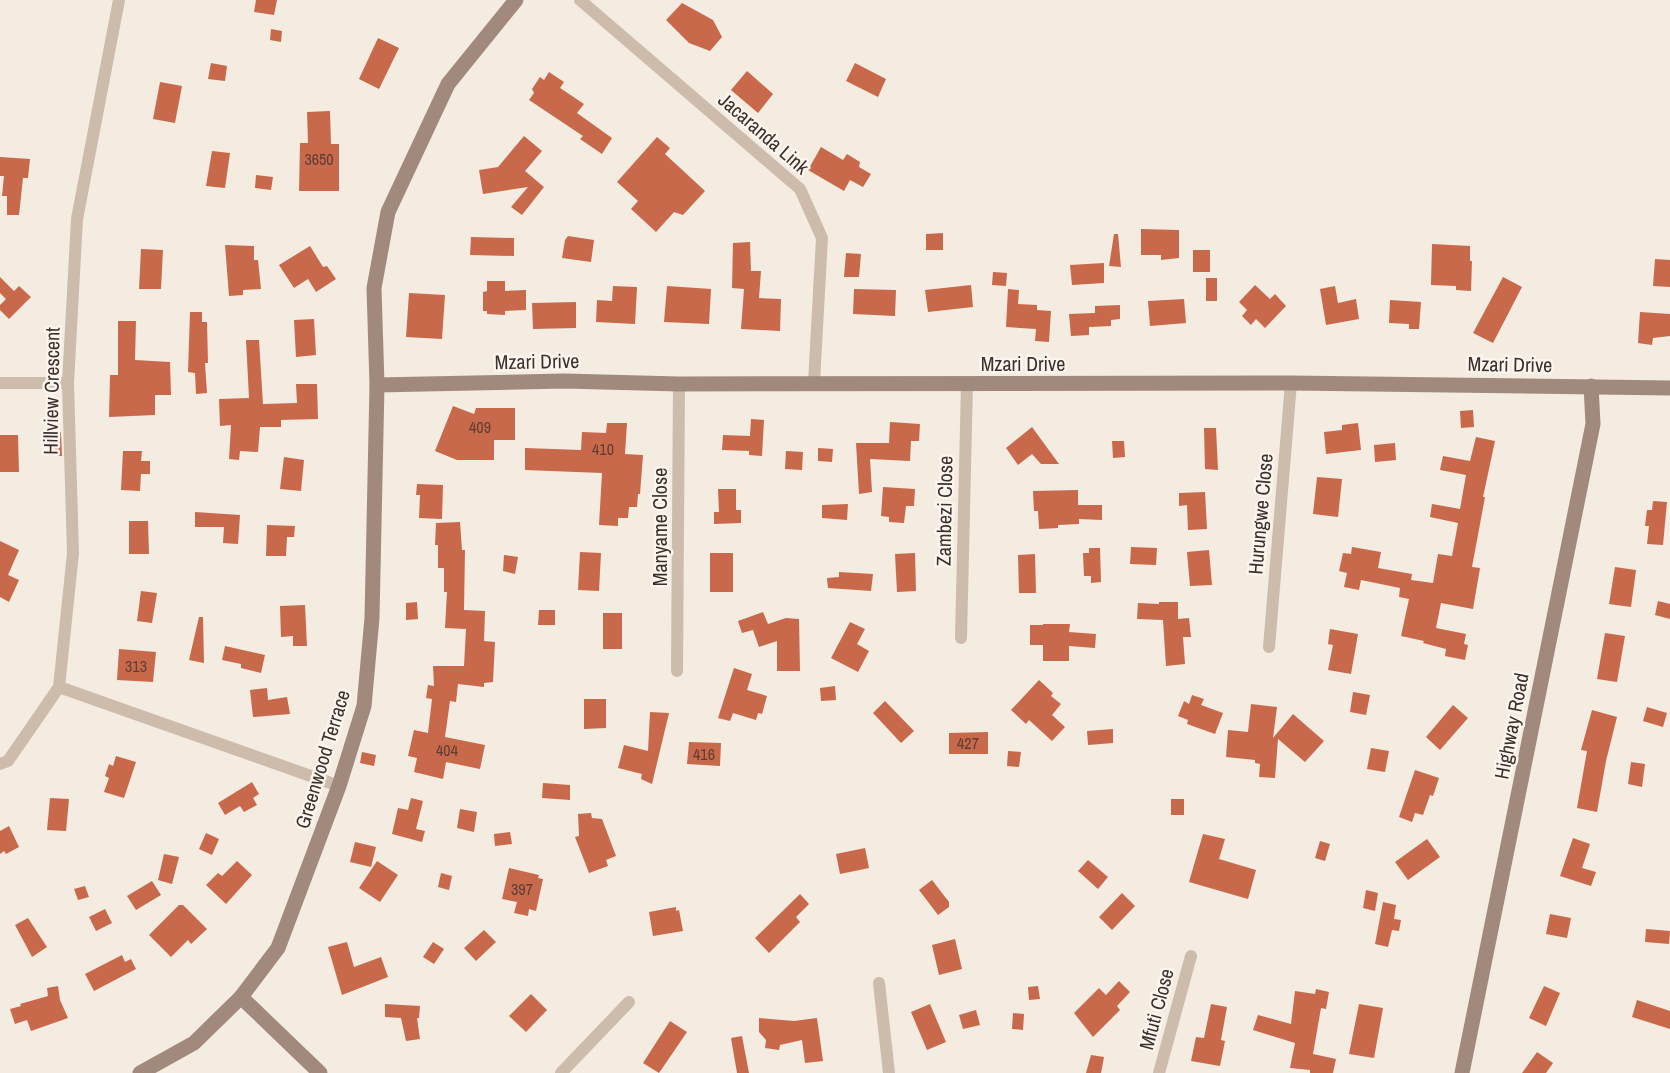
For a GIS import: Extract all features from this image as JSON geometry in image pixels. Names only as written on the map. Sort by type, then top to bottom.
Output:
[{"type":"street","name":"Hillview Crescent","points":[[0,765],[8,762],[59,687],[73,553],[68,383],[77,219],[119,0]]},
{"type":"street","name":"Greenwood Terrace","points":[[140,1073],[194,1043],[242,997],[279,948],[339,786],[364,706],[372,618],[377,385],[374,288],[388,212],[448,84],[516,0]]},
{"type":"street","name":"Jacaranda Link","points":[[580,0],[800,189],[822,238],[814,382]]},
{"type":"street","name":"Mzari Drive","points":[[377,385],[564,381],[679,384],[1291,383],[1670,388]]},
{"type":"street","points":[[0,383],[68,383]]},
{"type":"street","name":"Hurungwe Close","points":[[1269,647],[1291,383]]},
{"type":"street","name":"Manyame Close","points":[[677,671],[679,384]]},
{"type":"street","name":"Zambezi Close","points":[[961,638],[967,384]]},
{"type":"street","name":"Highway Road","points":[[1462,1073],[1593,424],[1591,386]]},
{"type":"street","points":[[59,687],[339,786]]},
{"type":"street","name":"Mfuti Close","points":[[1160,1073],[1191,956]]},
{"type":"street","points":[[879,983],[889,1073]]},
{"type":"street","points":[[242,997],[320,1073]]},
{"type":"street","points":[[561,1073],[629,1002]]},
{"type":"building","points":[[256,0],[277,0],[274,15],[254,12]]},
{"type":"building","points":[[682,3],[713,20],[722,37],[710,51],[689,43],[666,20]]},
{"type":"building","points":[[271,29],[282,31],[281,42],[270,40]]},
{"type":"building","points":[[378,38],[399,48],[379,89],[359,79]]},
{"type":"building","points":[[211,63],[227,66],[225,81],[208,79]]},
{"type":"building","points":[[855,63],[886,79],[878,97],[846,81]]},
{"type":"building","points":[[747,71],[773,94],[758,113],[731,90]]},
{"type":"building","points":[[549,72],[564,82],[560,88],[584,104],[577,113],[612,138],[602,154],[580,139],[583,136],[529,100],[534,93],[532,89],[540,77],[544,80]]},
{"type":"building","points":[[160,82],[182,86],[175,123],[153,119]]},
{"type":"building","points":[[330,111],[331,144],[339,144],[339,191],[299,191],[300,143],[308,143],[307,112]]},
{"type":"building","points":[[524,136],[542,151],[525,171],[544,187],[522,215],[511,207],[528,187],[483,194],[479,170],[498,167]]},
{"type":"building","points":[[657,137],[670,148],[665,154],[705,191],[683,215],[674,212],[656,232],[631,209],[638,201],[617,182]]},
{"type":"building","points":[[821,147],[843,160],[847,154],[860,162],[859,167],[871,174],[863,187],[850,180],[844,191],[808,170]]},
{"type":"building","points":[[212,151],[230,153],[225,188],[206,186]]},
{"type":"building","points":[[0,157],[30,159],[28,178],[23,178],[19,215],[7,215],[7,196],[2,196],[4,176],[0,176]]},
{"type":"building","points":[[256,175],[273,177],[271,190],[255,188]]},
{"type":"building","points":[[1141,229],[1179,230],[1179,258],[1161,260],[1161,255],[1141,255]]},
{"type":"building","points":[[943,233],[943,250],[926,250],[926,234]]},
{"type":"building","points":[[1114,234],[1118,234],[1121,267],[1109,266]]},
{"type":"building","points":[[568,236],[594,240],[591,262],[562,258],[565,240]]},
{"type":"building","points":[[471,237],[514,238],[514,256],[470,255]]},
{"type":"building","points":[[750,242],[751,271],[761,271],[759,298],[781,299],[780,331],[741,329],[744,289],[732,288],[733,243]]},
{"type":"building","points":[[1432,244],[1470,246],[1471,291],[1456,290],[1456,286],[1431,285]]},
{"type":"building","points":[[225,245],[254,246],[254,260],[258,260],[261,289],[243,290],[243,295],[229,296]]},
{"type":"building","points":[[310,246],[323,267],[327,266],[336,279],[316,292],[308,279],[294,288],[279,265]]},
{"type":"building","points":[[141,249],[163,250],[161,289],[139,289]]},
{"type":"building","points":[[1193,250],[1210,250],[1210,272],[1193,272]]},
{"type":"building","points":[[846,253],[861,254],[859,277],[844,277]]},
{"type":"building","points":[[1655,259],[1670,260],[1670,287],[1653,286]]},
{"type":"building","points":[[1104,263],[1104,283],[1072,285],[1070,265]]},
{"type":"building","points":[[993,272],[1007,273],[1006,286],[992,285]]},
{"type":"building","points":[[0,277],[14,291],[19,286],[31,297],[9,319],[0,310],[0,305],[6,299],[0,293]]},
{"type":"building","points":[[1503,277],[1522,287],[1493,343],[1473,333]]},
{"type":"building","points":[[1206,278],[1217,278],[1217,301],[1206,301]]},
{"type":"building","points":[[487,281],[505,281],[505,291],[526,290],[526,310],[505,311],[505,315],[487,314],[487,311],[483,311],[483,292],[487,291]]},
{"type":"building","points":[[971,285],[973,307],[928,312],[925,290]]},
{"type":"building","points":[[1255,285],[1270,299],[1275,294],[1286,306],[1265,328],[1256,319],[1251,325],[1242,316],[1247,310],[1239,302]]},
{"type":"building","points":[[613,286],[637,287],[635,324],[596,322],[597,300],[612,301]]},
{"type":"building","points":[[667,286],[711,289],[709,324],[664,322]]},
{"type":"building","points":[[1335,286],[1338,303],[1356,299],[1359,319],[1326,325],[1320,289]]},
{"type":"building","points":[[854,289],[896,290],[895,316],[853,314]]},
{"type":"building","points":[[1008,289],[1019,290],[1018,304],[1037,305],[1037,310],[1051,311],[1049,342],[1035,341],[1036,329],[1006,327]]},
{"type":"building","points":[[409,293],[445,295],[442,339],[406,337]]},
{"type":"building","points":[[1184,299],[1186,323],[1150,326],[1148,301]]},
{"type":"building","points":[[1390,300],[1421,302],[1419,329],[1409,329],[1409,324],[1389,323]]},
{"type":"building","points":[[576,302],[576,328],[533,329],[532,303]]},
{"type":"building","points":[[1120,305],[1120,319],[1111,320],[1111,326],[1089,327],[1089,335],[1071,336],[1069,314],[1095,313],[1095,306]]},
{"type":"building","points":[[190,312],[202,312],[202,322],[207,322],[208,363],[205,363],[207,393],[196,394],[195,373],[188,372]]},
{"type":"building","points":[[1640,312],[1670,314],[1670,336],[1653,338],[1652,345],[1638,343]]},
{"type":"building","points":[[314,319],[316,355],[296,357],[294,320]]},
{"type":"building","points":[[118,321],[136,321],[135,360],[170,362],[171,395],[155,395],[155,415],[109,417],[110,375],[118,375]]},
{"type":"building","points":[[246,340],[259,340],[263,404],[297,403],[296,384],[317,384],[318,419],[281,420],[281,427],[260,427],[258,452],[240,451],[239,460],[229,459],[231,425],[220,426],[219,399],[249,398]]},
{"type":"building","points":[[453,406],[474,414],[476,408],[515,408],[515,440],[494,440],[494,460],[457,460],[435,451]]},
{"type":"building","points":[[1473,410],[1474,427],[1461,428],[1460,411]]},
{"type":"building","points":[[751,419],[764,420],[762,456],[749,455],[749,451],[722,450],[723,435],[750,436]]},
{"type":"building","points":[[890,422],[920,424],[919,441],[911,441],[910,461],[870,459],[872,492],[859,494],[856,443],[889,443]]},
{"type":"building","points":[[607,423],[627,423],[625,454],[643,455],[637,507],[629,507],[628,518],[618,518],[618,526],[599,525],[602,473],[525,470],[525,448],[581,450],[582,432],[606,433]]},
{"type":"building","points":[[1358,423],[1361,450],[1326,454],[1324,432],[1342,430],[1342,425]]},
{"type":"building","points":[[1032,427],[1059,464],[1041,464],[1032,454],[1018,465],[1006,448]]},
{"type":"building","points":[[1204,428],[1216,428],[1218,470],[1205,469]]},
{"type":"building","points":[[61,432],[62,456],[49,456],[48,433]]},
{"type":"building","points":[[0,435],[18,435],[19,472],[0,472]]},
{"type":"building","points":[[1476,437],[1495,441],[1472,567],[1480,568],[1473,609],[1441,603],[1436,628],[1466,634],[1464,644],[1468,645],[1465,660],[1445,656],[1446,649],[1401,636],[1409,599],[1399,597],[1400,588],[1361,580],[1359,590],[1344,587],[1347,573],[1339,571],[1343,553],[1351,554],[1352,547],[1381,552],[1378,568],[1412,574],[1411,580],[1433,583],[1438,554],[1452,556],[1458,523],[1430,517],[1432,504],[1460,509],[1466,475],[1440,470],[1443,456],[1470,461]]},
{"type":"building","points":[[1112,441],[1124,441],[1125,457],[1113,458]]},
{"type":"building","points":[[1395,443],[1396,460],[1375,462],[1374,445]]},
{"type":"building","points":[[818,448],[833,449],[832,462],[818,461]]},
{"type":"building","points":[[123,451],[142,451],[141,461],[150,461],[150,474],[141,474],[140,491],[121,490]]},
{"type":"building","points":[[786,451],[803,452],[802,470],[785,469]]},
{"type":"building","points":[[284,457],[304,460],[301,491],[280,489]]},
{"type":"building","points":[[1317,477],[1342,479],[1338,517],[1313,514]]},
{"type":"building","points":[[417,484],[443,485],[442,519],[419,518],[420,495],[416,495]]},
{"type":"building","points":[[883,487],[915,489],[914,506],[906,506],[904,523],[889,522],[889,517],[881,516]]},
{"type":"building","points":[[718,489],[736,489],[736,510],[741,510],[741,523],[714,524],[714,512],[719,512]]},
{"type":"building","points":[[1078,490],[1078,505],[1102,505],[1102,520],[1079,519],[1079,524],[1039,529],[1038,511],[1034,511],[1033,491]]},
{"type":"building","points":[[1205,492],[1207,529],[1188,530],[1187,505],[1179,506],[1179,493]]},
{"type":"building","points":[[1653,501],[1667,502],[1663,545],[1647,544],[1649,526],[1645,526],[1647,510],[1652,510]]},
{"type":"building","points":[[848,504],[847,520],[822,518],[822,505]]},
{"type":"building","points":[[195,512],[240,515],[238,544],[223,543],[224,527],[195,527]]},
{"type":"building","points":[[129,521],[148,521],[149,554],[129,554]]},
{"type":"building","points":[[460,522],[462,550],[465,550],[464,610],[485,611],[484,641],[495,642],[493,682],[484,683],[484,687],[458,684],[456,702],[450,701],[445,737],[485,745],[480,769],[446,762],[443,779],[414,772],[417,758],[408,756],[414,730],[428,733],[432,699],[426,698],[428,685],[434,686],[433,666],[464,666],[466,629],[445,628],[447,592],[444,592],[444,568],[438,568],[438,545],[435,545],[436,523]]},
{"type":"building","points":[[267,525],[295,526],[294,537],[287,537],[286,556],[266,556]]},
{"type":"building","points":[[0,541],[19,550],[8,575],[19,580],[9,602],[0,597]]},
{"type":"building","points":[[1131,547],[1157,548],[1156,565],[1130,564]]},
{"type":"building","points":[[1089,548],[1100,548],[1101,582],[1091,583],[1091,576],[1084,576],[1083,553],[1089,553]]},
{"type":"building","points":[[1209,550],[1212,585],[1190,586],[1187,552]]},
{"type":"building","points":[[580,552],[601,553],[599,591],[578,590]]},
{"type":"building","points":[[710,553],[733,553],[733,592],[710,592]]},
{"type":"building","points":[[915,553],[916,591],[897,592],[895,554]]},
{"type":"building","points":[[1035,554],[1036,593],[1019,593],[1018,555]]},
{"type":"building","points":[[504,555],[518,557],[515,574],[503,571]]},
{"type":"building","points":[[1615,567],[1636,570],[1631,607],[1609,604]]},
{"type":"building","points":[[839,572],[873,574],[871,591],[828,588],[827,578],[839,577]]},
{"type":"building","points":[[141,591],[157,593],[152,623],[137,621]]},
{"type":"building","points":[[1658,601],[1670,604],[1670,619],[1655,615]]},
{"type":"building","points":[[417,602],[418,619],[406,620],[406,603]]},
{"type":"building","points":[[1159,602],[1178,602],[1178,619],[1189,618],[1191,637],[1183,637],[1185,664],[1166,666],[1163,620],[1137,619],[1138,603],[1159,604]]},
{"type":"building","points":[[305,605],[307,646],[293,646],[293,636],[281,637],[280,606]]},
{"type":"building","points":[[539,610],[555,610],[555,625],[538,625]]},
{"type":"building","points":[[763,612],[768,624],[786,618],[799,619],[800,671],[777,671],[777,641],[759,647],[753,630],[742,633],[738,621]]},
{"type":"building","points":[[603,613],[622,613],[622,649],[603,649]]},
{"type":"building","points":[[199,617],[203,617],[204,663],[189,660]]},
{"type":"building","points":[[850,622],[865,629],[857,644],[869,651],[858,672],[831,658]]},
{"type":"building","points":[[1070,624],[1069,632],[1096,634],[1095,648],[1069,646],[1069,661],[1043,661],[1043,645],[1030,645],[1030,625]]},
{"type":"building","points":[[1330,629],[1358,634],[1351,674],[1328,670],[1333,645],[1328,644]]},
{"type":"building","points":[[1605,633],[1625,636],[1617,682],[1597,679]]},
{"type":"building","points":[[225,646],[265,655],[261,673],[241,668],[241,664],[222,660]]},
{"type":"building","points":[[119,649],[156,652],[153,682],[117,680]]},
{"type":"building","points":[[734,668],[752,674],[747,690],[767,696],[762,714],[758,713],[756,720],[733,713],[730,721],[718,718]]},
{"type":"building","points":[[1039,680],[1053,693],[1051,696],[1061,704],[1052,715],[1065,727],[1052,741],[1029,720],[1026,724],[1011,710]]},
{"type":"building","points":[[835,686],[836,700],[821,701],[820,688]]},
{"type":"building","points":[[267,688],[268,700],[287,697],[290,714],[253,717],[250,690]]},
{"type":"building","points":[[1353,692],[1370,695],[1366,715],[1350,712]]},
{"type":"building","points":[[1192,695],[1204,699],[1201,705],[1223,713],[1215,734],[1187,724],[1188,720],[1178,716],[1184,701],[1189,704]]},
{"type":"building","points":[[584,699],[606,699],[606,728],[584,729]]},
{"type":"building","points":[[885,701],[914,731],[901,743],[873,713]]},
{"type":"building","points":[[1251,704],[1277,707],[1273,738],[1293,714],[1324,741],[1305,762],[1278,739],[1275,778],[1259,777],[1260,764],[1255,763],[1255,760],[1226,757],[1228,730],[1248,732]]},
{"type":"building","points":[[1453,705],[1468,718],[1440,750],[1426,737]]},
{"type":"building","points":[[1647,707],[1667,713],[1663,727],[1643,721]]},
{"type":"building","points":[[1592,710],[1617,717],[1597,812],[1577,808],[1587,751],[1581,750]]},
{"type":"building","points":[[650,712],[669,713],[652,784],[641,779],[642,774],[618,768],[624,745],[648,751]]},
{"type":"building","points":[[1113,729],[1113,743],[1088,745],[1087,731]]},
{"type":"building","points":[[988,732],[988,754],[949,754],[949,733]]},
{"type":"building","points":[[689,742],[721,743],[720,766],[687,764]]},
{"type":"building","points":[[1371,748],[1389,751],[1385,772],[1367,769]]},
{"type":"building","points":[[1008,751],[1021,752],[1019,767],[1007,766]]},
{"type":"building","points":[[362,752],[376,755],[374,766],[360,763]]},
{"type":"building","points":[[116,756],[136,762],[124,798],[104,792],[109,778],[105,776],[109,764],[113,766]]},
{"type":"building","points":[[1631,762],[1645,764],[1642,787],[1628,784]]},
{"type":"building","points":[[1415,770],[1439,778],[1423,815],[1415,813],[1412,822],[1399,817]]},
{"type":"building","points":[[252,782],[259,794],[253,798],[257,805],[244,812],[240,806],[225,815],[218,803]]},
{"type":"building","points":[[543,783],[570,785],[570,800],[542,798]]},
{"type":"building","points":[[50,798],[69,799],[66,831],[47,830]]},
{"type":"building","points":[[411,798],[423,801],[416,829],[425,831],[422,842],[392,834],[398,808],[408,810]]},
{"type":"building","points":[[1171,799],[1184,799],[1184,815],[1171,815]]},
{"type":"building","points":[[460,809],[477,812],[474,832],[457,828]]},
{"type":"building","points":[[591,813],[592,818],[602,819],[616,856],[606,860],[608,866],[589,873],[575,837],[579,836],[578,814]]},
{"type":"building","points":[[9,826],[19,847],[6,854],[4,851],[0,854],[0,831]]},
{"type":"building","points":[[510,832],[512,844],[495,846],[494,834]]},
{"type":"building","points":[[206,833],[219,839],[212,855],[199,849]]},
{"type":"building","points":[[1203,834],[1225,839],[1219,859],[1256,870],[1248,899],[1189,882]]},
{"type":"building","points":[[1573,838],[1590,844],[1582,868],[1596,872],[1591,886],[1560,876]]},
{"type":"building","points":[[1427,839],[1440,857],[1408,880],[1395,862]]},
{"type":"building","points":[[1320,841],[1330,844],[1325,861],[1315,858]]},
{"type":"building","points":[[355,842],[376,847],[371,867],[350,862]]},
{"type":"building","points":[[865,848],[869,868],[840,874],[836,854]]},
{"type":"building","points":[[164,854],[179,857],[172,884],[158,880]]},
{"type":"building","points":[[1088,860],[1108,877],[1098,889],[1078,871]]},
{"type":"building","points":[[237,861],[252,875],[226,904],[206,885],[218,873],[222,876]]},
{"type":"building","points":[[377,861],[398,875],[380,902],[359,888]]},
{"type":"building","points":[[509,868],[539,875],[538,878],[543,879],[536,911],[529,909],[528,916],[514,913],[517,902],[502,899]]},
{"type":"building","points":[[441,873],[452,876],[449,890],[438,887]]},
{"type":"building","points":[[932,880],[949,902],[949,907],[938,915],[919,890]]},
{"type":"building","points":[[152,881],[161,895],[136,910],[127,896]]},
{"type":"building","points":[[85,886],[89,897],[78,900],[74,889]]},
{"type":"building","points":[[1366,890],[1378,893],[1375,911],[1363,908]]},
{"type":"building","points":[[1122,893],[1135,906],[1112,930],[1099,917]]},
{"type":"building","points":[[800,894],[809,904],[796,917],[800,922],[769,953],[755,938]]},
{"type":"building","points":[[1383,902],[1396,905],[1394,919],[1401,920],[1399,931],[1392,930],[1388,947],[1375,944]]},
{"type":"building","points":[[179,905],[183,905],[207,929],[191,944],[188,940],[171,957],[149,935]]},
{"type":"building","points":[[676,907],[676,911],[679,910],[683,931],[653,936],[649,912]]},
{"type":"building","points":[[105,909],[112,923],[96,931],[89,917]]},
{"type":"building","points":[[1550,914],[1571,918],[1567,938],[1546,934]]},
{"type":"building","points":[[28,918],[47,947],[32,957],[15,925]]},
{"type":"building","points":[[1646,929],[1670,931],[1669,944],[1645,942]]},
{"type":"building","points":[[484,930],[496,942],[476,961],[464,948]]},
{"type":"building","points":[[955,939],[962,969],[939,975],[932,945]]},
{"type":"building","points":[[347,942],[354,967],[381,957],[388,977],[342,995],[328,947]]},
{"type":"building","points":[[433,942],[444,949],[434,964],[423,957]]},
{"type":"building","points":[[122,955],[125,962],[131,959],[136,969],[94,991],[85,974]]},
{"type":"building","points":[[1119,981],[1130,992],[1117,1006],[1120,1010],[1093,1037],[1074,1013],[1099,988],[1106,995]]},
{"type":"building","points":[[58,986],[60,1000],[68,1018],[31,1031],[27,1020],[15,1024],[10,1009],[48,996],[47,988]]},
{"type":"building","points":[[1038,986],[1040,999],[1029,1000],[1028,987]]},
{"type":"building","points":[[1544,986],[1560,993],[1546,1026],[1529,1018]]},
{"type":"building","points":[[1316,989],[1329,992],[1326,1009],[1321,1008],[1313,1054],[1336,1059],[1333,1073],[1310,1073],[1310,1070],[1290,1068],[1295,1043],[1253,1030],[1258,1015],[1291,1024],[1295,991],[1315,994]]},
{"type":"building","points":[[531,994],[547,1010],[526,1032],[509,1016]]},
{"type":"building","points":[[1637,1000],[1670,1011],[1670,1029],[1632,1017]]},
{"type":"building","points":[[385,1004],[420,1006],[419,1018],[417,1018],[420,1039],[406,1041],[401,1018],[385,1017]]},
{"type":"building","points":[[930,1004],[946,1042],[927,1050],[911,1012]]},
{"type":"building","points":[[1211,1004],[1227,1007],[1221,1040],[1225,1041],[1220,1066],[1191,1061],[1196,1037],[1204,1038]]},
{"type":"building","points":[[1359,1004],[1383,1008],[1374,1058],[1349,1054]]},
{"type":"building","points":[[976,1010],[980,1025],[963,1029],[959,1015]]},
{"type":"building","points":[[1013,1013],[1024,1014],[1023,1030],[1012,1029]]},
{"type":"building","points":[[759,1018],[794,1021],[817,1018],[823,1061],[805,1063],[802,1040],[780,1045],[779,1050],[765,1048],[766,1040],[759,1032]]},
{"type":"building","points":[[670,1021],[687,1032],[659,1073],[643,1063]]},
{"type":"building","points":[[742,1036],[749,1073],[737,1073],[731,1038]]},
{"type":"building","points":[[1537,1052],[1553,1063],[1546,1073],[1522,1073]]},
{"type":"building","points":[[1091,1055],[1104,1057],[1101,1073],[1086,1073]]}]
